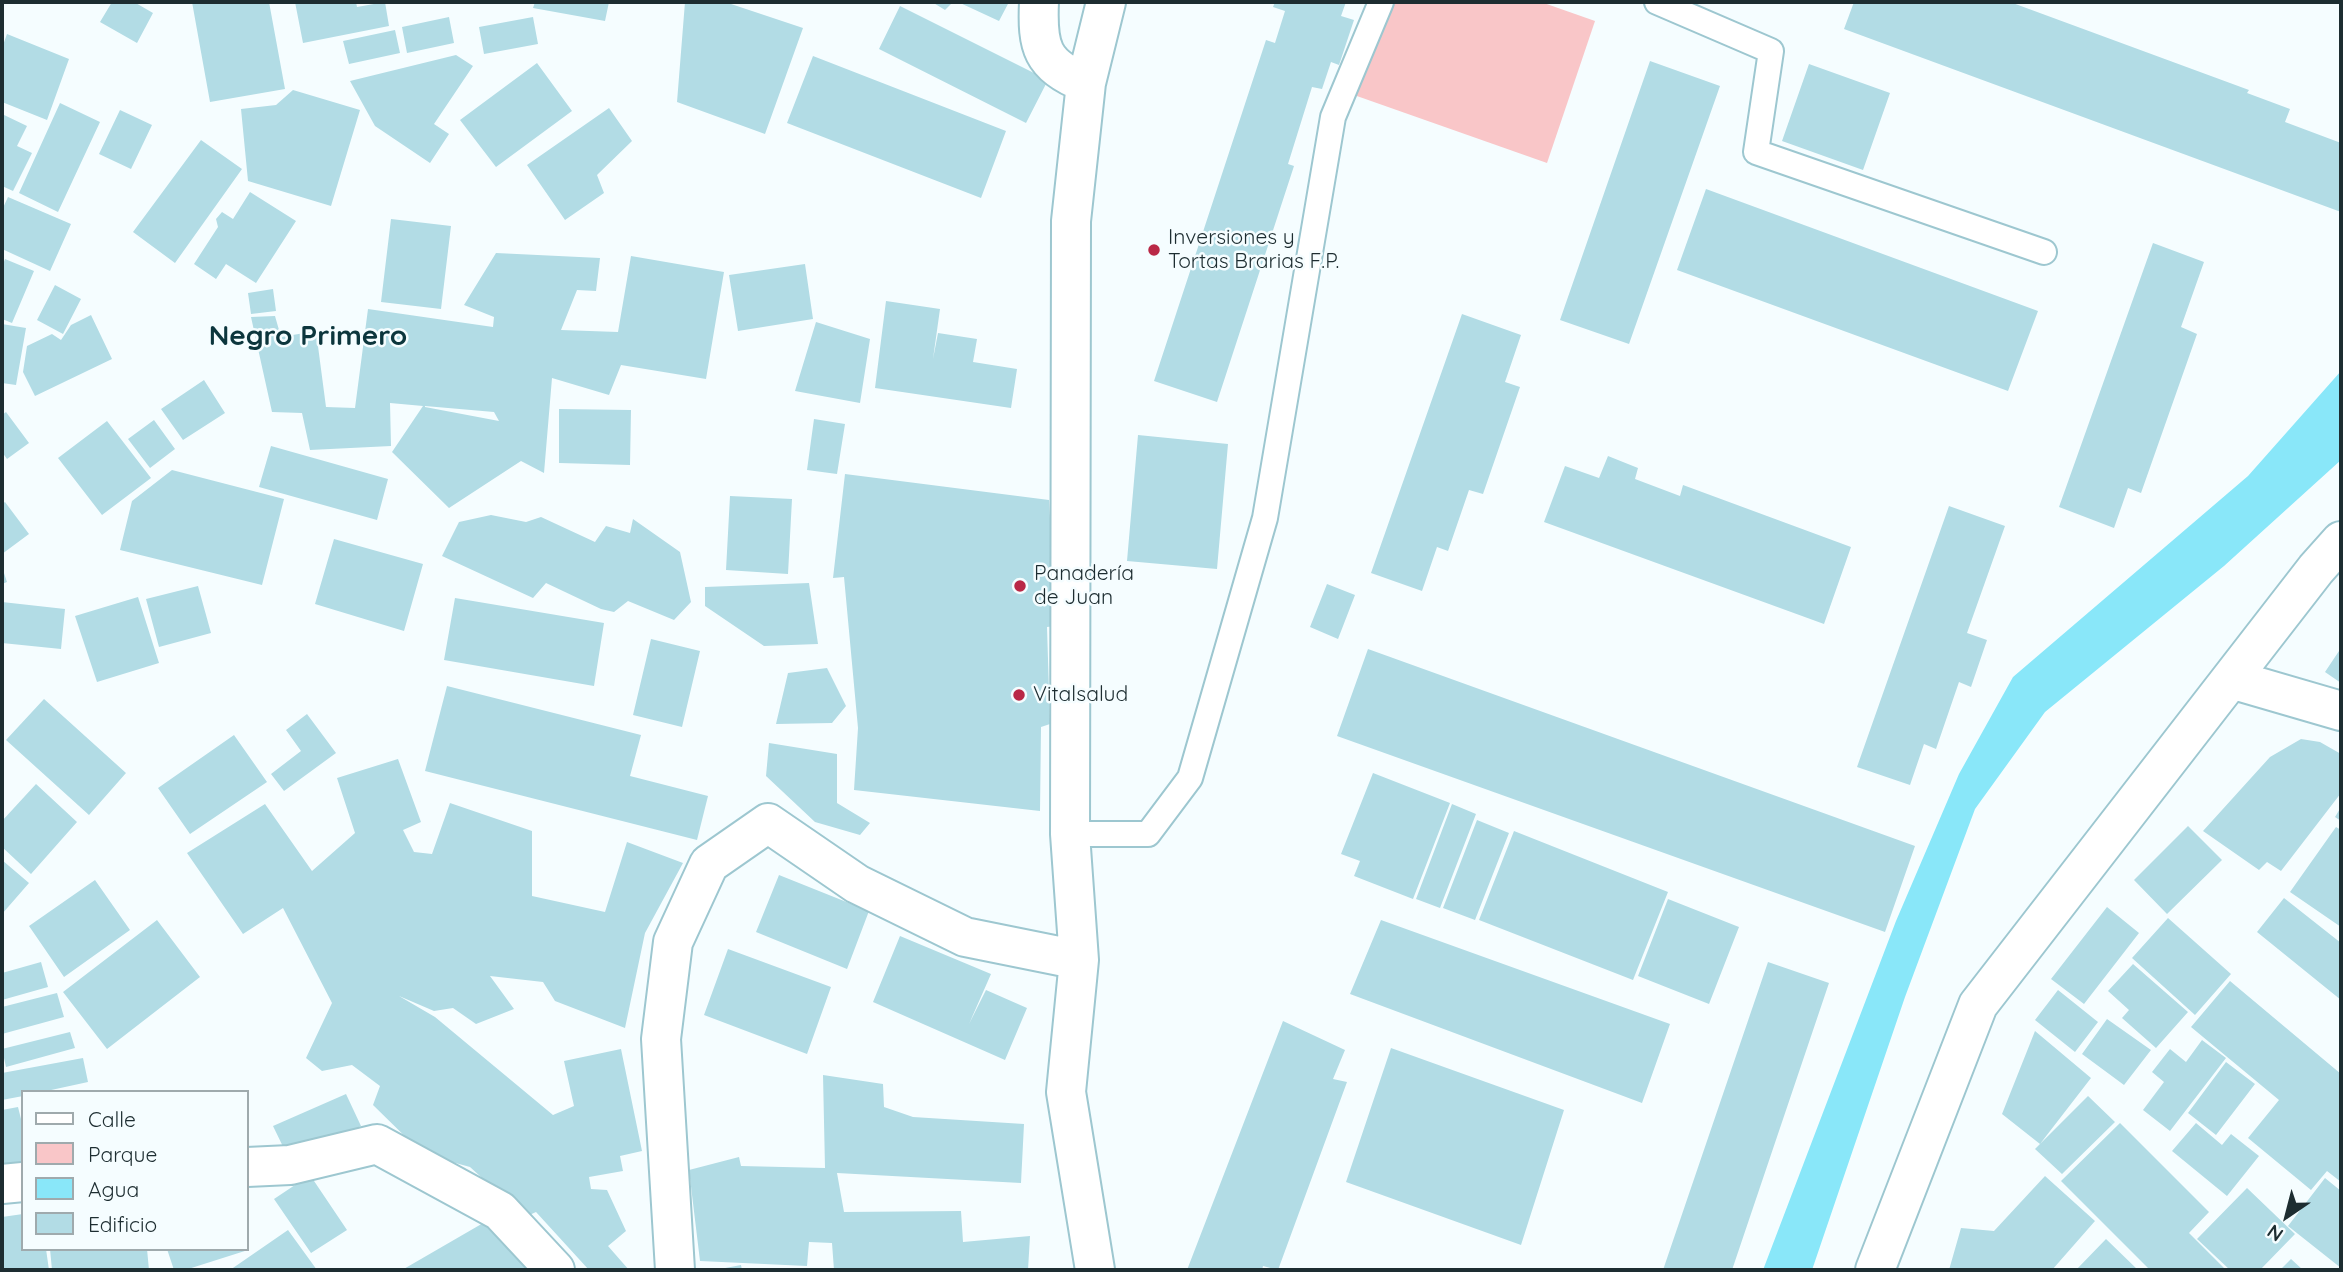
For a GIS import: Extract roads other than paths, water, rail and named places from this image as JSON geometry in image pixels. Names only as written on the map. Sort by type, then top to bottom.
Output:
[{"type":"street","points":[[1038,2],[1038,36],[1044,52],[1069,76],[1086,83]]},
{"type":"street","points":[[1095,1270],[1066,1092],[1079,960],[1070,834],[1071,221],[1086,83],[1106,2]]},
{"type":"street","points":[[1875,1270],[1978,1005],[2341,541]]},
{"type":"street","points":[[2231,679],[2341,711]]},
{"type":"street","points":[[675,1270],[660,1039],[673,942],[709,864],[768,823],[857,884],[965,937],[1079,960]]},
{"type":"street","points":[[248,1167],[290,1166],[377,1144],[500,1211],[555,1270]]},
{"type":"street","points":[[2,1184],[21,1182]]},
{"type":"lane","points":[[1070,834],[1148,834],[1190,778],[1265,518],[1333,117],[1381,2]]},
{"type":"lane","points":[[1657,2],[1771,51],[1755,152],[2044,252]]},
{"type":"water","points":[[2341,371],[2341,460],[2224,566],[2045,712],[1975,809],[1905,997],[1812,1270],[1763,1270],[1896,921],[1959,774],[2013,677],[2248,476]]},
{"type":"place","name":"Inversiones y Tortas Brarias F.P.","points":[[1154,250]]},
{"type":"place","name":"Panadería de Juan","points":[[1020,586]]},
{"type":"place","name":"Vitalsalud","points":[[1019,695]]},
{"type":"district","name":"Negro Primero","points":[[308,337]]}]
